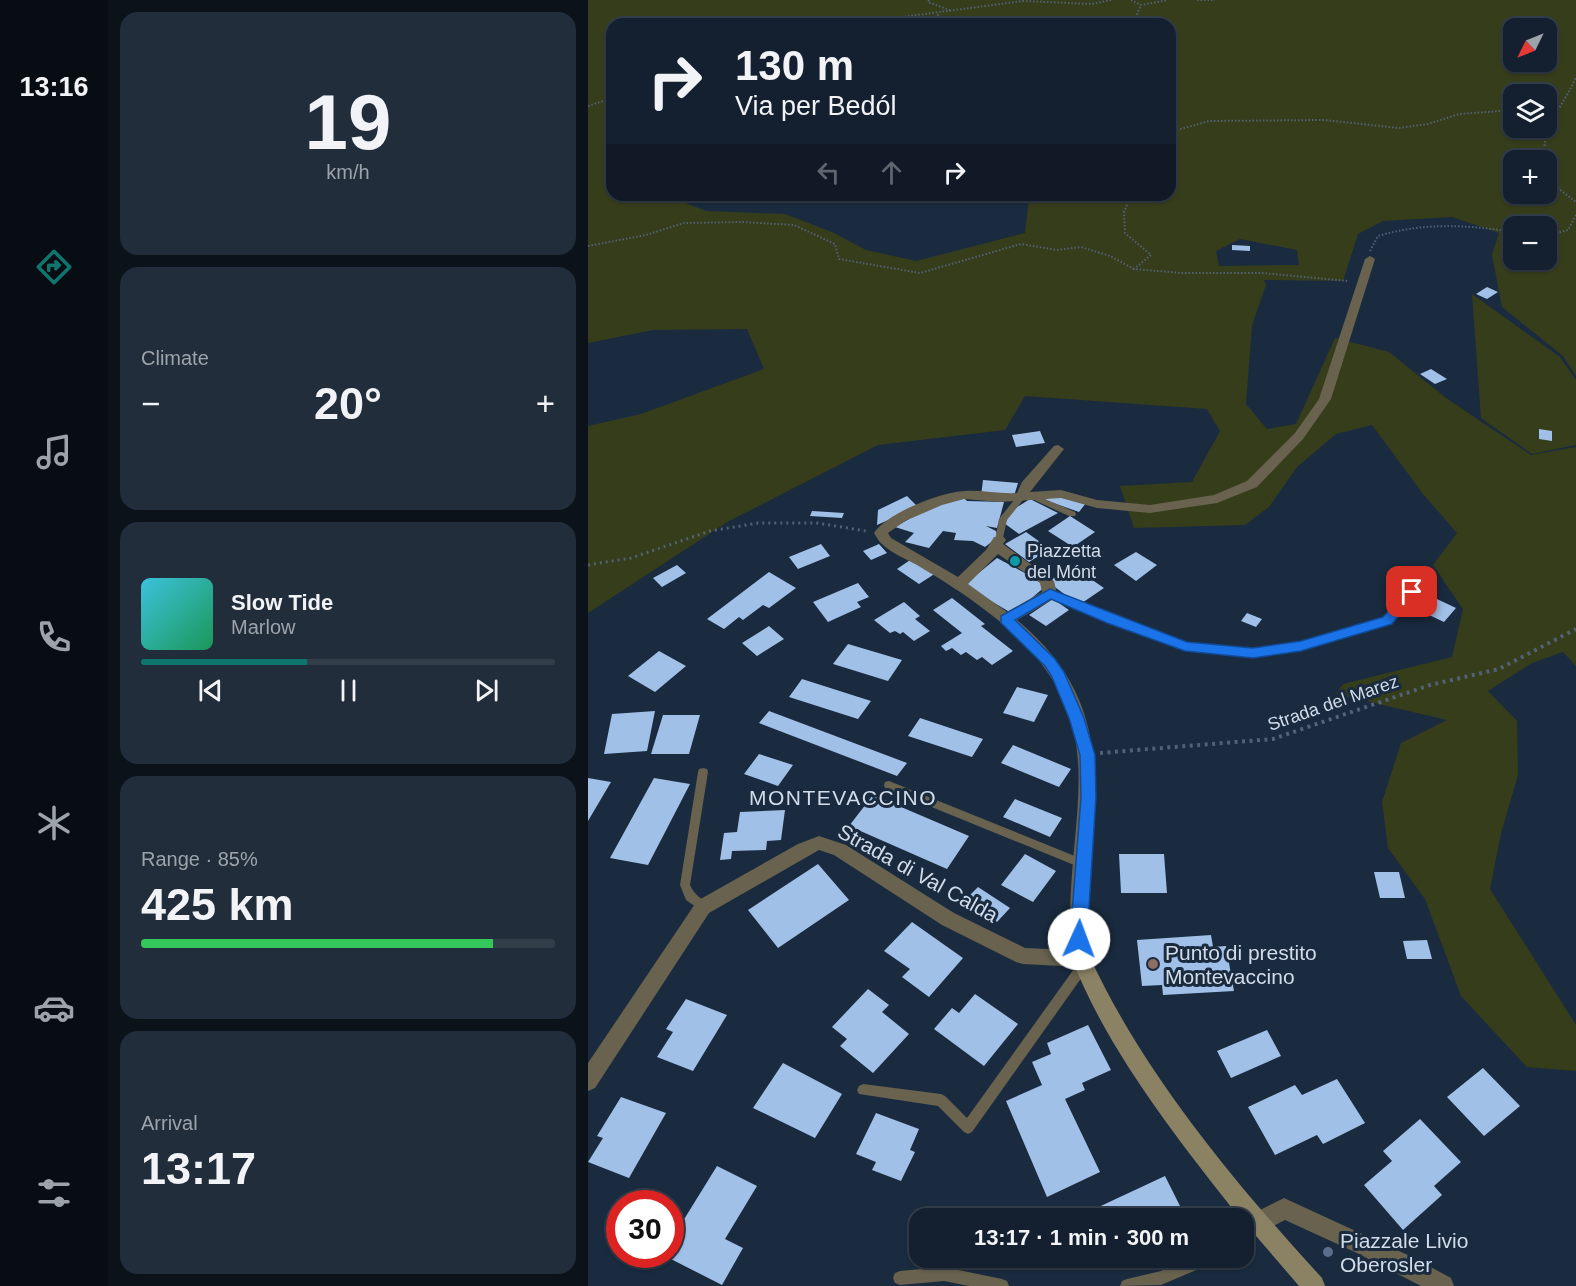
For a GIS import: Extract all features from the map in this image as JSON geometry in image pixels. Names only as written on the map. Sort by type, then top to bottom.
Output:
[{"type":"street","points":[[1238,1208],[1172,1112],[1103,1005],[1082,963],[1079,921],[1088,797],[1087,755],[1077,718],[1059,676],[1050,663],[1006,619],[958,585],[886,541],[881,533],[900,518],[937,502],[964,495],[1021,497],[1061,494],[1097,504],[1150,509],[1217,499],[1252,484],[1299,436],[1325,399],[1370,259]]},
{"type":"street","points":[[1021,497],[1027,485],[1058,449]]},
{"type":"street","points":[[958,585],[998,543],[1045,579],[1050,594],[1006,619]]},
{"type":"street","name":"Strada di Val Calda","points":[[588,1081],[703,907],[819,843],[840,850],[948,919],[1023,956],[1082,963]]},
{"type":"street","points":[[1254,1226],[1284,1209],[1348,1235],[1401,1261],[1443,1286]]},
{"type":"street","points":[[1254,1231],[1314,1286]]},
{"type":"lane","points":[[998,543],[1004,519],[1021,497],[1035,498],[1072,514]]},
{"type":"lane","points":[[1050,594],[1111,620],[1185,646],[1253,653],[1301,646],[1387,620],[1412,592]]},
{"type":"lane","points":[[703,772],[685,885],[690,897],[703,907]]},
{"type":"lane","points":[[889,785],[1083,864]]},
{"type":"lane","points":[[863,1090],[942,1100],[968,1128],[1082,963]]},
{"type":"lane","points":[[1127,1286],[1161,1278],[1184,1268]]},
{"type":"lane","points":[[900,1278],[944,1274],[1002,1286]]},
{"type":"path","points":[[929,0],[928,2],[952,12]]},
{"type":"path","points":[[899,18],[1023,1],[1092,4],[1111,0]]},
{"type":"path","points":[[1131,0],[1141,5],[1168,0]]},
{"type":"path","points":[[1197,0],[1215,0]]},
{"type":"path","points":[[1135,18],[1141,5]]},
{"type":"path","points":[[934,18],[940,13]]},
{"type":"path","points":[[1544,150],[1543,138],[1558,109],[1571,93],[1576,77]]},
{"type":"path","points":[[588,106],[606,100]]},
{"type":"path","points":[[1176,130],[1209,121],[1324,120],[1399,128],[1428,124],[1459,114],[1503,111]]},
{"type":"path","points":[[1557,185],[1576,202]]},
{"type":"path","points":[[1129,201],[1124,212],[1125,233],[1151,255],[1134,269]]},
{"type":"path","points":[[1557,233],[1568,230],[1576,215]]},
{"type":"path","points":[[588,246],[646,235],[684,223],[742,222],[794,225],[835,244],[838,259],[920,273],[1021,244],[1057,250],[1081,247],[1110,256],[1134,269],[1182,273],[1262,273],[1361,282]]},
{"type":"path","points":[[1370,259],[1370,248],[1377,236],[1402,227],[1422,224],[1464,224],[1503,230]]},
{"type":"path","points":[[588,565],[631,558],[710,531],[758,523],[817,523],[881,533]]},
{"type":"path","name":"Strada del Marez","points":[[1087,755],[1273,740],[1430,685],[1499,669],[1576,629]]},
{"type":"green space","points":[[588,0],[1576,0],[1576,376],[1563,356],[1502,307],[1492,255],[1499,233],[1452,217],[1383,221],[1358,234],[1343,281],[1264,280],[1266,285],[1252,325],[1246,404],[1267,429],[1296,424],[1335,338],[1389,352],[1446,398],[1531,455],[1576,447],[1576,666],[1563,652],[1532,663],[1488,691],[1517,721],[1518,775],[1501,833],[1490,889],[1576,1025],[1576,1071],[1527,1067],[1461,996],[1425,899],[1388,848],[1382,802],[1401,743],[1447,720],[1336,694],[1343,684],[1452,657],[1463,609],[1433,565],[1457,533],[1423,494],[1372,425],[1336,434],[1297,467],[1269,507],[1245,525],[1134,528],[1120,486],[1192,482],[1220,431],[1207,409],[1025,396],[1005,430],[878,445],[729,521],[588,613],[588,426],[641,414],[764,369],[747,329],[653,330],[588,343]],"holes":[[[1240,239],[1297,250],[1299,265],[1219,266],[1216,251]]]},
{"type":"green space","points":[[1472,294],[1560,357],[1576,380],[1576,445],[1532,454],[1481,418]]},
{"type":"building","points":[[1232,245],[1250,246],[1250,251],[1232,250]]},
{"type":"building","points":[[1487,287],[1498,292],[1487,299],[1476,294]]},
{"type":"building","points":[[1431,369],[1447,379],[1435,384],[1420,374]]},
{"type":"building","points":[[1539,429],[1552,431],[1552,441],[1539,439]]},
{"type":"building","points":[[1040,431],[1045,443],[1016,447],[1012,435]]},
{"type":"building","points":[[983,480],[1018,483],[1014,496],[981,496]]},
{"type":"building","points":[[1058,495],[1086,503],[1079,512],[1045,500],[1048,496],[1056,498]]},
{"type":"building","points":[[907,496],[918,507],[877,525],[878,510]]},
{"type":"building","points":[[963,497],[967,501],[1004,502],[997,528],[986,526],[996,531],[998,537],[985,547],[973,541],[954,540],[956,533],[943,531],[929,548],[905,542],[914,533],[895,527],[909,519],[906,517]]},
{"type":"building","points":[[1030,499],[1058,513],[1019,534],[1004,523],[1011,511]]},
{"type":"building","points":[[812,511],[844,513],[842,518],[810,516]]},
{"type":"building","points":[[1070,516],[1095,532],[1073,547],[1048,531]]},
{"type":"building","points":[[1026,532],[1050,549],[1029,562],[1005,544]]},
{"type":"building","points":[[821,544],[830,556],[798,569],[789,557]]},
{"type":"building","points":[[879,544],[887,553],[871,560],[863,551]]},
{"type":"building","points":[[1091,546],[1103,554],[1095,559],[1083,550]]},
{"type":"building","points":[[1136,552],[1157,565],[1136,581],[1114,565]]},
{"type":"building","points":[[913,558],[936,573],[919,584],[897,569]]},
{"type":"building","points":[[997,558],[1047,585],[1013,614],[964,585]]},
{"type":"building","points":[[677,565],[686,573],[662,587],[653,578]]},
{"type":"building","points":[[1072,566],[1104,588],[1079,605],[1048,582]]},
{"type":"building","points":[[769,572],[796,588],[769,608],[763,605],[743,620],[739,617],[724,629],[707,619]]},
{"type":"building","points":[[858,583],[869,597],[857,602],[861,607],[828,622],[813,602]]},
{"type":"building","points":[[1422,592],[1456,608],[1444,622],[1410,606]]},
{"type":"building","points":[[952,598],[985,624],[981,626],[1013,651],[992,665],[982,657],[977,660],[966,652],[961,655],[952,648],[946,651],[941,646],[962,633],[933,610]]},
{"type":"building","points":[[1053,599],[1069,610],[1046,626],[1029,615]]},
{"type":"building","points":[[904,602],[920,616],[915,619],[930,631],[914,641],[903,632],[890,633],[874,620]]},
{"type":"building","points":[[1247,613],[1262,619],[1256,627],[1241,621]]},
{"type":"building","points":[[769,626],[784,639],[757,656],[742,643]]},
{"type":"building","points":[[848,644],[902,660],[888,681],[833,664]]},
{"type":"building","points":[[659,651],[686,666],[655,692],[628,676]]},
{"type":"building","points":[[802,679],[871,701],[858,719],[789,697]]},
{"type":"building","points":[[1017,687],[1048,695],[1034,722],[1003,713]]},
{"type":"building","points":[[655,711],[647,751],[604,754],[612,714]]},
{"type":"building","points":[[769,711],[907,763],[897,776],[759,723]]},
{"type":"building","points":[[663,715],[700,715],[689,754],[651,754]]},
{"type":"building","points":[[920,718],[983,739],[972,757],[908,736]]},
{"type":"building","points":[[1013,745],[1071,769],[1059,787],[1001,763]]},
{"type":"building","points":[[759,754],[793,765],[778,786],[744,774]]},
{"type":"building","points":[[588,778],[611,782],[588,821]]},
{"type":"building","points":[[654,778],[690,784],[648,865],[610,858]]},
{"type":"building","points":[[873,795],[969,836],[947,869],[849,826]]},
{"type":"building","points":[[1015,799],[1062,818],[1050,837],[1003,817]]},
{"type":"building","points":[[785,810],[781,840],[767,841],[766,850],[732,851],[731,859],[720,860],[724,833],[737,832],[740,812]]},
{"type":"building","points":[[1025,854],[1056,871],[1033,902],[1001,885]]},
{"type":"building","points":[[1119,854],[1164,854],[1167,893],[1121,893]]},
{"type":"building","points":[[818,864],[849,900],[778,948],[748,910]]},
{"type":"building","points":[[1374,872],[1399,872],[1405,898],[1380,898]]},
{"type":"building","points":[[978,887],[1010,908],[997,922],[965,900]]},
{"type":"building","points":[[912,922],[963,958],[929,997],[902,977],[910,969],[884,951]]},
{"type":"building","points":[[1211,935],[1213,947],[1226,946],[1234,991],[1163,995],[1162,985],[1142,986],[1137,940]]},
{"type":"building","points":[[1427,940],[1432,959],[1407,959],[1403,941]]},
{"type":"building","points":[[868,989],[889,1005],[882,1012],[909,1034],[873,1073],[840,1046],[847,1039],[832,1027]]},
{"type":"building","points":[[975,994],[1018,1024],[984,1066],[934,1029],[952,1008],[959,1013]]},
{"type":"building","points":[[686,999],[727,1015],[693,1071],[657,1057],[673,1032],[666,1029]]},
{"type":"building","points":[[1088,1025],[1111,1070],[1082,1083],[1085,1090],[1065,1099],[1100,1172],[1047,1197],[1006,1101],[1042,1085],[1032,1062],[1051,1054],[1047,1043]]},
{"type":"building","points":[[1267,1030],[1281,1056],[1231,1078],[1217,1051]]},
{"type":"building","points":[[783,1063],[842,1094],[815,1138],[753,1108]]},
{"type":"building","points":[[1483,1068],[1520,1106],[1484,1136],[1447,1097]]},
{"type":"building","points":[[1337,1079],[1365,1123],[1323,1144],[1317,1135],[1275,1155],[1248,1107],[1295,1085],[1302,1095]]},
{"type":"building","points":[[621,1097],[666,1113],[629,1178],[588,1162],[603,1138],[597,1136]]},
{"type":"building","points":[[876,1113],[919,1129],[910,1150],[915,1152],[901,1181],[872,1170],[876,1162],[856,1154]]},
{"type":"building","points":[[1420,1119],[1461,1162],[1434,1186],[1442,1195],[1403,1230],[1364,1185],[1392,1161],[1383,1151]]},
{"type":"building","points":[[717,1166],[757,1186],[725,1239],[743,1248],[722,1285],[684,1266],[684,1219]]},
{"type":"building","points":[[1165,1176],[1181,1208],[1096,1208]]},
{"type":"place","name":"Piazzetta del Mónt","points":[[1015,561]]},
{"type":"place","name":"Punto di prestito Montevaccino","points":[[1153,964]]},
{"type":"place","name":"Piazzale Livio Oberosler","points":[[1328,1252]]},
{"type":"district","name":"MONTEVACCINO","points":[[843,797]]},
{"type":"route","points":[[1079,939],[1088,797],[1087,755],[1077,718],[1059,676],[1050,663],[1006,619],[1050,594],[1111,620],[1185,646],[1253,653],[1301,646],[1387,620],[1412,592]]}]
